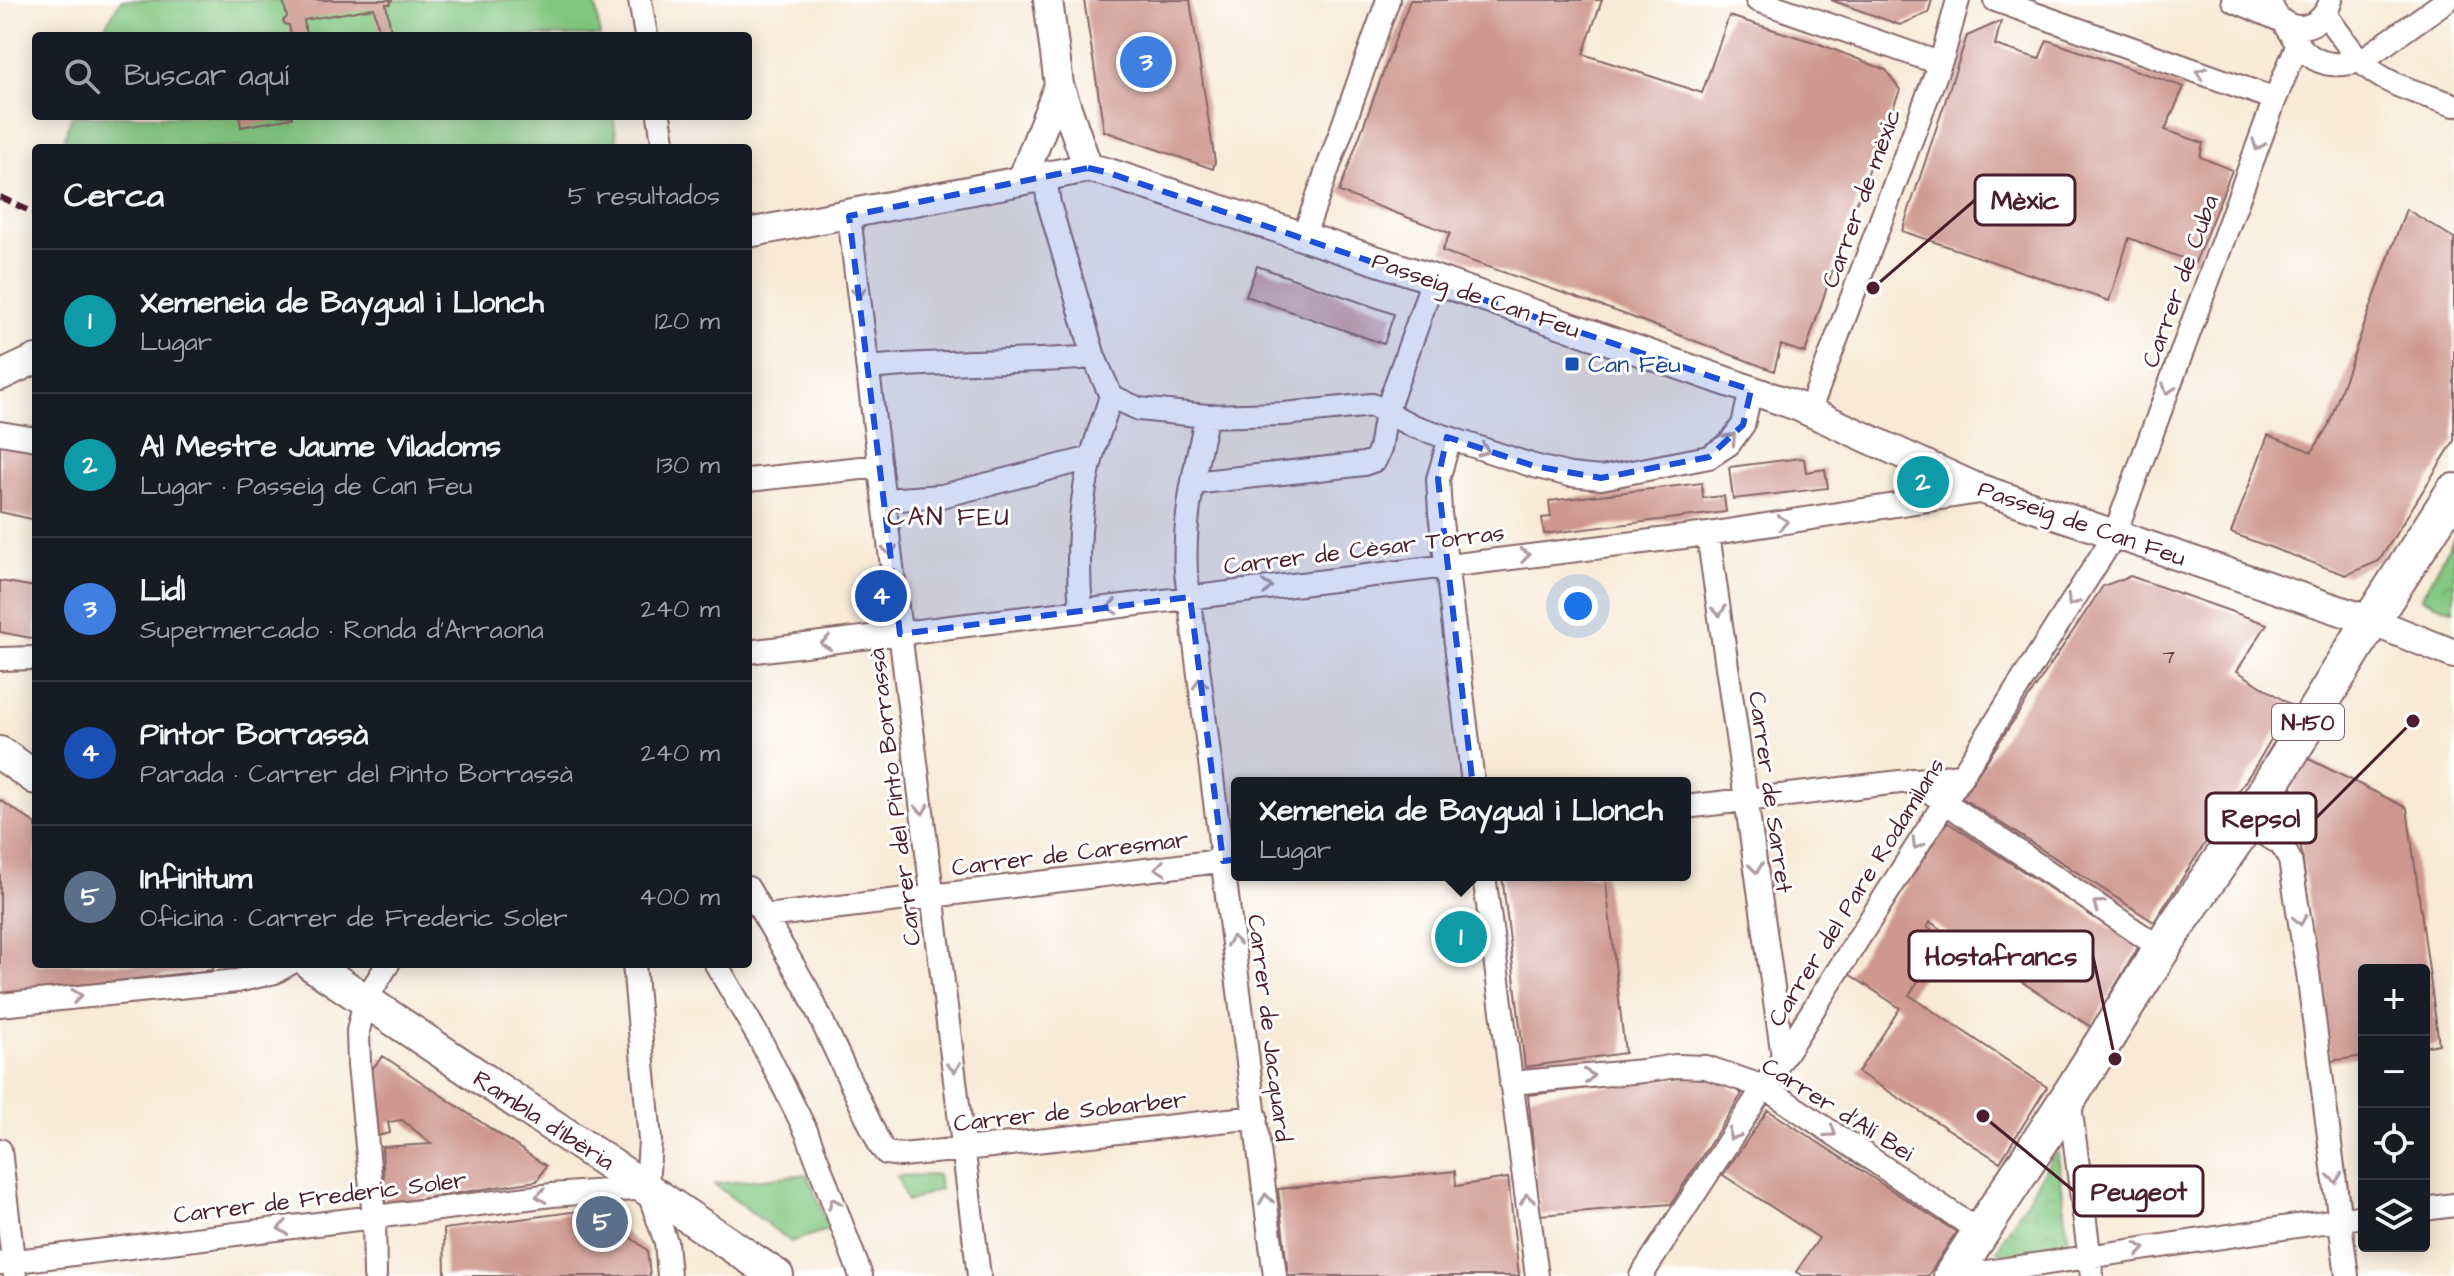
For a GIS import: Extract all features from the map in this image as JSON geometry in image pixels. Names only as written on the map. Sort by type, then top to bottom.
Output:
[{"type":"main road","name":"N-150","points":[[1967,1274],[1980,1232],[2246,824],[2454,492]]},
{"type":"main road","points":[[0,753],[32,775]]},
{"type":"main road","name":"Rambla d'Ibèria","points":[[315,968],[777,1276]]},
{"type":"street","points":[[640,0],[645,32]]},
{"type":"street","points":[[1048,0],[1059,85],[1088,168]]},
{"type":"street","points":[[1304,235],[1388,0]]},
{"type":"street","points":[[1757,0],[1939,63]]},
{"type":"street","name":"Carrer de mèxic","points":[[1809,412],[1939,63],[1958,0]]},
{"type":"street","points":[[1995,0],[2275,99]]},
{"type":"street","points":[[2233,0],[2278,14],[2295,27],[2308,26],[2332,6],[2361,61],[2397,85],[2454,105]]},
{"type":"street","points":[[2278,14],[2297,46],[2322,64],[2339,65],[2361,61],[2447,0]]},
{"type":"street","name":"Carrer de Cuba","points":[[2114,536],[2297,46]]},
{"type":"street","points":[[1059,85],[1033,178],[1049,204],[1094,357],[1111,396],[1091,458],[1081,524],[1078,582],[1081,611]]},
{"type":"street","points":[[660,120],[663,144]]},
{"type":"street","name":"Passeig de Can Feu","points":[[752,232],[1088,168],[1133,179],[1751,390],[1809,412],[1986,491],[2371,621],[2454,654]]},
{"type":"street","name":"Carrer del Pinto Borrassà","points":[[849,216],[979,1276]]},
{"type":"street","points":[[1193,483],[1364,464],[1375,460],[1380,449],[1386,412],[1433,279]]},
{"type":"street","points":[[0,352],[32,357]]},
{"type":"street","points":[[868,368],[923,362],[1028,362],[1094,357]]},
{"type":"street","points":[[0,376],[32,360]]},
{"type":"street","points":[[1111,396],[1139,409],[1207,416],[1284,414],[1372,405],[1413,426],[1534,466],[1570,475],[1601,478],[1709,457],[1729,444],[1743,425],[1751,390]]},
{"type":"street","name":"Carrer de Jacquard","points":[[1207,416],[1193,483],[1185,550],[1230,860]]},
{"type":"street","points":[[0,433],[32,438]]},
{"type":"street","points":[[1450,438],[1438,479],[1472,777]]},
{"type":"street","points":[[884,500],[942,496],[1091,458]]},
{"type":"street","points":[[752,480],[880,466]]},
{"type":"street","name":"Carrer de Cèsar Torras","points":[[752,652],[1708,534],[1986,491]]},
{"type":"street","name":"Carrer de Sarret","points":[[1708,534],[1783,1057]]},
{"type":"street","name":"Carrer del Pare Rodamilans","points":[[1641,1276],[2114,536]]},
{"type":"street","points":[[0,659],[32,658]]},
{"type":"street","points":[[1691,806],[1960,775]]},
{"type":"street","points":[[1912,780],[2162,949]]},
{"type":"street","points":[[2246,824],[2281,844],[2290,860],[2308,973],[2347,1276]]},
{"type":"street","name":"Carrer de Caresmar","points":[[766,916],[1230,860]]},
{"type":"street","name":"Carrer de Jacquard","points":[[1232,881],[1275,1276]]},
{"type":"street","points":[[1485,881],[1537,1276]]},
{"type":"street","points":[[752,894],[766,916]]},
{"type":"street","name":"Carrer de Sobarber","points":[[766,916],[807,989],[881,1147],[889,1154],[964,1149],[1256,1117]]},
{"type":"street","points":[[0,1005],[237,981],[295,968]]},
{"type":"street","points":[[375,1276],[374,1217],[358,1031],[365,1000],[385,968]]},
{"type":"street","points":[[634,968],[650,1140],[647,1188],[666,1242],[669,1276]]},
{"type":"street","points":[[718,968],[762,1043],[807,1133],[861,1276]]},
{"type":"street","name":"Carrer d'Alí Bei","points":[[1511,1083],[1676,1066],[1706,1067],[1764,1087],[1980,1232]]},
{"type":"street","points":[[2069,1097],[2091,1266]]},
{"type":"street","points":[[0,1150],[9,1267]]},
{"type":"street","name":"Carrer de Frederic Soler","points":[[9,1267],[374,1217],[552,1195],[647,1188]]},
{"type":"street","points":[[2430,1208],[2454,1205]]},
{"type":"street","points":[[1967,1274],[2091,1266],[2358,1217]]},
{"type":"highlighted area","points":[[1088,168],[1751,390],[1743,425],[1709,457],[1601,478],[1534,466],[1447,437],[1438,479],[1478,831],[1223,861],[1190,597],[900,634],[849,216]]},
{"type":"green space","points":[[121,0],[595,0],[599,32],[101,32]]},
{"type":"green space","points":[[71,120],[614,120],[617,144],[62,144]]},
{"type":"green space","points":[[2454,538],[2454,611],[2421,598]]},
{"type":"green space","points":[[2055,1153],[2058,1153],[2069,1245],[2007,1254],[1998,1252],[1997,1249]]},
{"type":"green space","points":[[807,1174],[830,1229],[791,1242],[714,1184]]},
{"type":"green space","points":[[938,1175],[940,1189],[907,1202],[897,1176]]},
{"type":"building","points":[[283,0],[392,0],[386,4],[391,32],[379,32],[374,8],[304,20],[306,32],[290,32],[289,25],[283,21],[287,17]]},
{"type":"building","points":[[1084,0],[1190,0],[1215,162],[1213,169],[1104,131]]},
{"type":"building","points":[[1410,0],[1602,0],[1583,54],[1702,93],[1729,16],[1817,43],[1886,70],[1900,90],[1847,227],[1805,353],[1781,345],[1774,371],[1621,313],[1442,251],[1450,233],[1339,192]]},
{"type":"building","points":[[1831,0],[1932,0],[1928,13],[1900,25]]},
{"type":"building","points":[[2001,21],[1995,45],[2039,59],[2047,40],[2184,87],[2165,130],[2203,143],[2200,157],[2232,170],[2195,263],[2129,238],[2109,301],[1902,231],[1967,36]]},
{"type":"building","points":[[240,120],[281,120],[241,127]]},
{"type":"building","points":[[2406,209],[2454,238],[2454,441],[2379,561],[2346,575],[2231,533],[2268,435],[2312,452],[2328,426]]},
{"type":"building","points":[[1257,266],[1394,314],[1384,344],[1246,296]]},
{"type":"building","points":[[0,440],[32,446],[32,519],[0,512]]},
{"type":"building","points":[[1804,459],[1806,472],[1825,469],[1828,488],[1733,499],[1729,467]]},
{"type":"building","points":[[1702,483],[1703,498],[1724,496],[1726,512],[1544,534],[1542,518],[1551,517],[1549,501]]},
{"type":"building","points":[[2130,576],[2267,624],[2237,671],[2291,705],[2154,922],[1962,798],[2103,586]]},
{"type":"building","points":[[0,581],[32,586],[32,638],[0,632]]},
{"type":"building","points":[[2307,758],[2407,808],[2428,964],[2358,964],[2358,1057],[2331,1061],[2291,778]]},
{"type":"building","points":[[0,800],[32,821],[32,968],[213,968],[212,970],[0,995]]},
{"type":"building","points":[[1947,822],[2139,946],[2091,1027],[1930,922],[1927,927],[1946,939],[1909,995],[2047,1087],[2000,1162],[1858,1072],[1900,1008],[1849,974]]},
{"type":"building","points":[[1503,881],[1606,881],[1625,1053],[1525,1067]]},
{"type":"building","points":[[2430,978],[2439,1044],[2430,1046]]},
{"type":"building","points":[[383,1056],[546,1166],[537,1181],[385,1204],[382,1147],[432,1144],[402,1120],[388,1122],[390,1133],[377,1136],[371,1070]]},
{"type":"building","points":[[1713,1074],[1742,1094],[1671,1204],[1540,1215],[1528,1095]]},
{"type":"building","points":[[1768,1110],[1956,1232],[1928,1276],[1803,1276],[1796,1272],[1819,1238],[1723,1175]]},
{"type":"building","points":[[1455,1171],[1456,1186],[1508,1178],[1519,1276],[1288,1276],[1278,1189]]},
{"type":"building","points":[[594,1209],[647,1250],[650,1276],[445,1276],[444,1229]]},
{"type":"railway","points":[[0,197],[32,212]]},
{"type":"place","name":"Lidl","points":[[1146,62]]},
{"type":"place","name":"Mèxic","points":[[1873,288]]},
{"type":"place","name":"Can Feu","points":[[1572,364]]},
{"type":"place","name":"Al Mestre Jaume Viladoms","points":[[1923,482]]},
{"type":"place","name":"Pintor Borrassà","points":[[881,596]]},
{"type":"place","name":"Repsol","points":[[2413,721]]},
{"type":"place","name":"Xemeneia de Baygual i Llonch","points":[[1461,937]]},
{"type":"place","name":"Hostafrancs","points":[[2115,1059]]},
{"type":"place","name":"Peugeot","points":[[1983,1116]]},
{"type":"place","name":"Infinitum","points":[[602,1222]]},
{"type":"district","name":"CAN FEU","points":[[949,516]]}]
